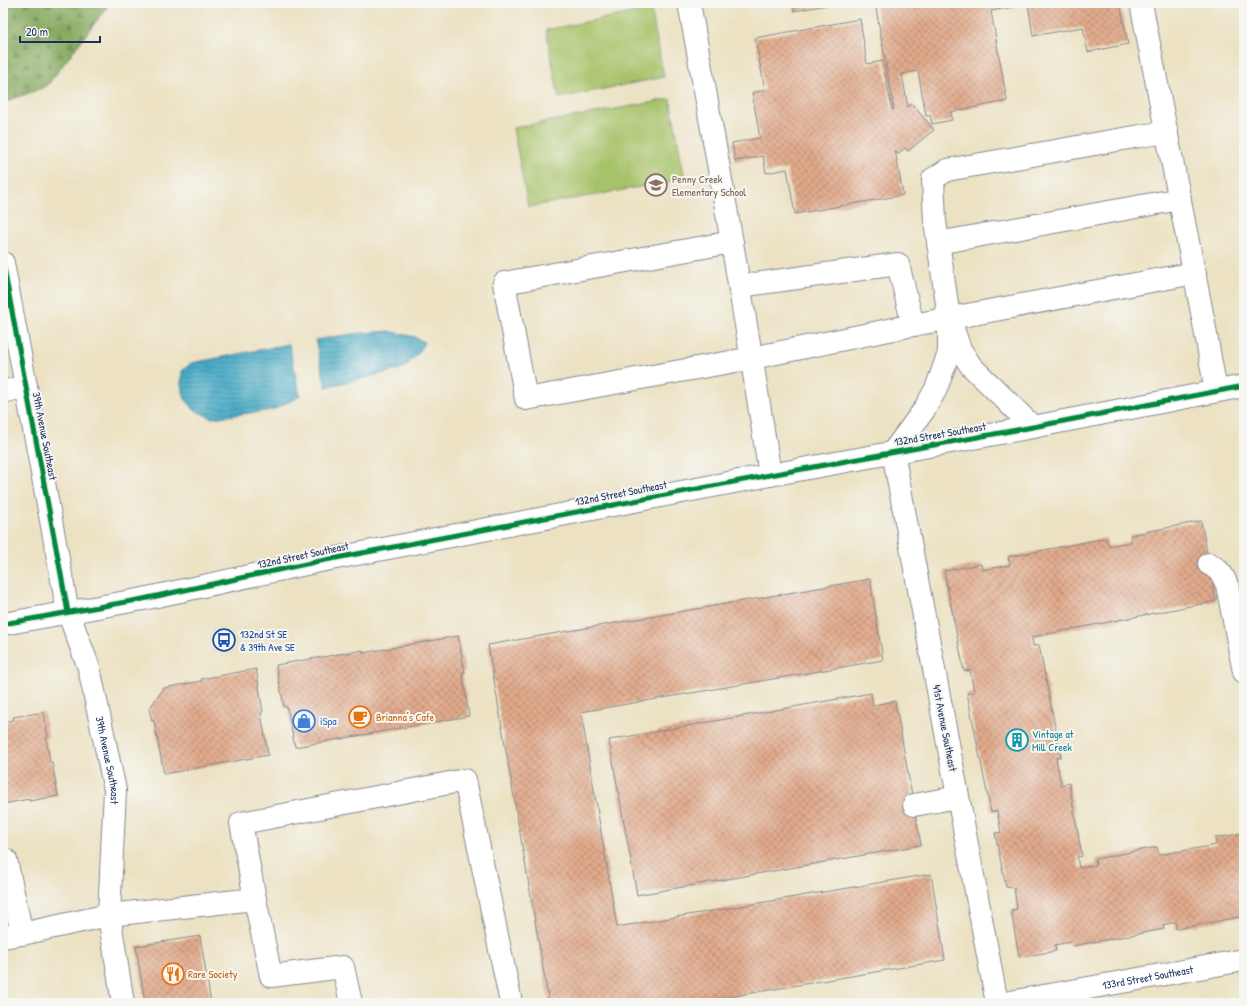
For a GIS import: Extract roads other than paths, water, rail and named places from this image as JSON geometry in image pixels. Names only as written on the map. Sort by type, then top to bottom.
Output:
[{"type":"main road","points":[[689,3],[740,286],[770,475]]},
{"type":"main road","points":[[1141,3],[1195,273],[1216,391]]},
{"type":"main road","points":[[893,452],[924,410],[936,389],[949,353],[949,318],[935,221],[933,179],[947,170],[1167,132]]},
{"type":"main road","points":[[938,243],[1180,199]]},
{"type":"main road","points":[[732,242],[504,283],[526,399],[752,358],[949,318],[1195,273]]},
{"type":"main road","name":"39th Avenue Southeast","points":[[3,263],[68,612],[89,668],[115,790],[109,915],[123,1003]]},
{"type":"main road","points":[[740,286],[898,264],[913,325]]},
{"type":"main road","points":[[949,318],[960,349],[971,366],[1033,428]]},
{"type":"main road","points":[[3,392],[26,386]]},
{"type":"main road","name":"132nd Street Southeast","points":[[3,624],[143,599],[315,562],[893,452],[1033,428],[1244,386]]},
{"type":"main road","name":"41st Avenue Southeast","points":[[893,452],[997,1003]]},
{"type":"main road","points":[[1209,564],[1218,569],[1224,576],[1228,585],[1244,672]]},
{"type":"main road","points":[[351,1003],[343,967],[271,976],[254,899],[241,823],[465,780],[511,1003]]},
{"type":"main road","points":[[914,805],[958,797]]},
{"type":"main road","points":[[3,860],[6,860],[13,936],[109,915],[254,899]]},
{"type":"main road","name":"133rd Street Southeast","points":[[1005,1003],[1244,960]]},
{"type":"water","points":[[389,331],[415,337],[424,342],[420,351],[403,369],[326,387],[315,340],[351,334]]},
{"type":"water","points":[[289,344],[300,396],[273,410],[212,418],[194,410],[185,399],[181,385],[182,371],[191,363]]},
{"type":"place","name":"Penny Creek Elementary School","points":[[656,185]]},
{"type":"place","name":"132nd St SE & 39th Ave SE","points":[[224,640]]},
{"type":"place","name":"Brianna's Cafe","points":[[360,717]]},
{"type":"place","name":"iSpa","points":[[304,721]]},
{"type":"place","name":"Vintage at Mill Creek","points":[[1017,740]]},
{"type":"place","name":"Rare Society","points":[[173,974]]}]
